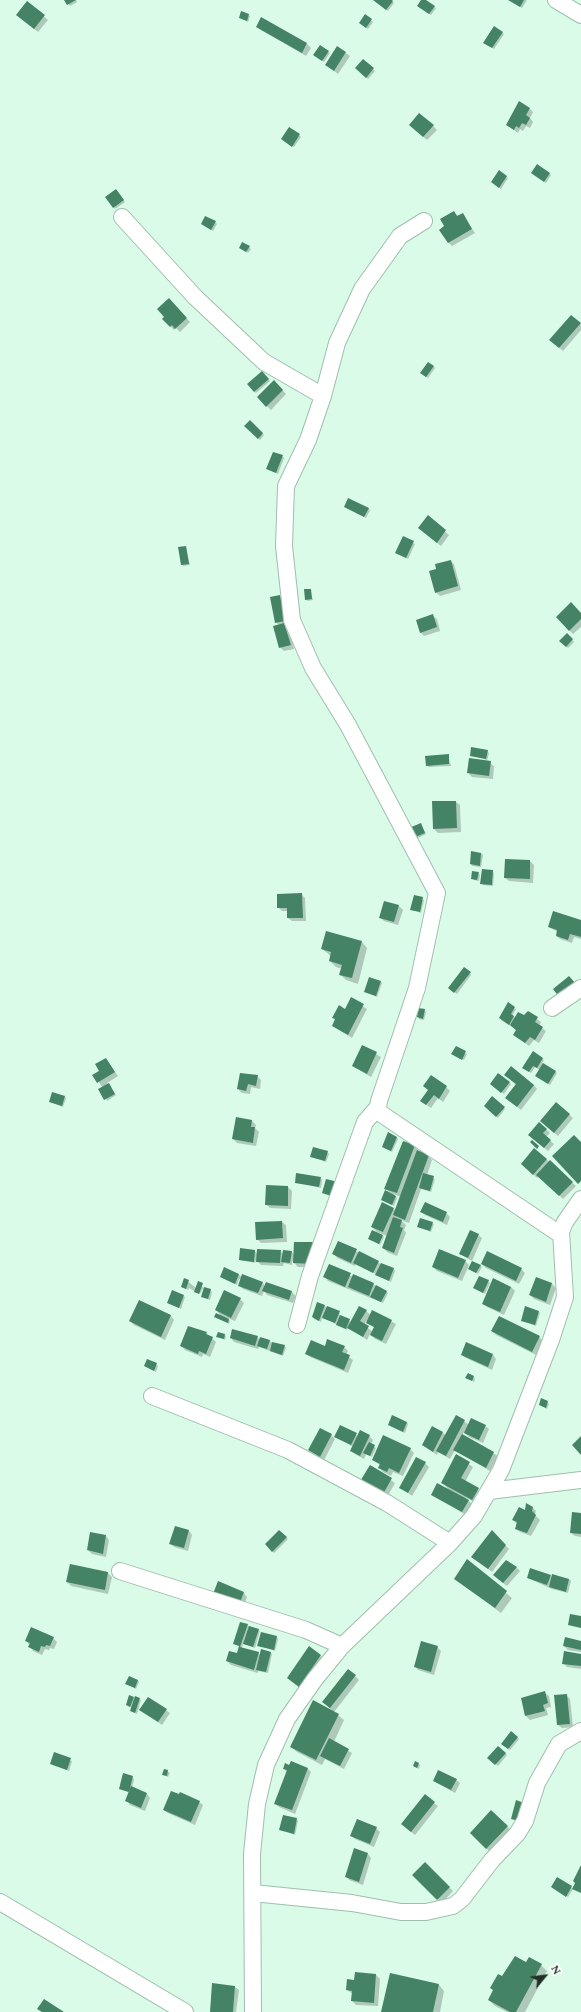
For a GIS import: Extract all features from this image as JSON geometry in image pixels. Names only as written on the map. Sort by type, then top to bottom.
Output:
[{"type":"street","points":[[556,0],[581,16]]},
{"type":"street","points":[[122,217],[195,297],[264,362],[323,396]]},
{"type":"street","points":[[297,1325],[310,1276],[365,1122],[378,1107],[417,988],[437,893],[348,725],[313,668],[292,620],[284,546],[286,486],[308,440],[323,396],[336,343],[362,289],[400,236],[424,221]]},
{"type":"street","points":[[552,1008],[581,988]]},
{"type":"street","points":[[378,1107],[380,1113],[561,1235]]},
{"type":"street","points":[[253,2012],[252,1854],[256,1804],[266,1765],[287,1719],[315,1679],[342,1646],[450,1543],[474,1516],[501,1470],[551,1340],[565,1297],[561,1235],[565,1222],[581,1199]]},
{"type":"street","points":[[152,1396],[288,1450],[387,1503],[450,1543]]},
{"type":"street","points":[[489,1491],[581,1480]]},
{"type":"street","points":[[120,1571],[306,1630],[342,1646]]},
{"type":"street","points":[[253,1893],[352,1903],[401,1912],[426,1912],[453,1906],[462,1899],[492,1860],[517,1834],[526,1821],[537,1782],[559,1744],[581,1731]]},
{"type":"street","points":[[0,1902],[185,2012]]},
{"type":"building","points":[[64,0],[76,0],[67,5]]},
{"type":"building","points":[[373,0],[392,0],[393,1],[386,10]]},
{"type":"building","points":[[421,0],[426,0],[435,6],[429,14],[417,6]]},
{"type":"building","points":[[508,0],[524,0],[520,7]]},
{"type":"building","points":[[27,1],[45,15],[34,29],[16,15]]},
{"type":"building","points":[[241,11],[249,14],[247,21],[239,18]]},
{"type":"building","points":[[365,14],[372,19],[366,28],[359,23]]},
{"type":"building","points":[[261,17],[307,43],[302,53],[256,27]]},
{"type":"building","points":[[494,26],[503,32],[492,48],[483,43]]},
{"type":"building","points":[[320,45],[329,51],[322,61],[313,55]]},
{"type":"building","points":[[337,46],[346,52],[334,71],[325,65]]},
{"type":"building","points":[[363,59],[374,68],[366,78],[355,68]]},
{"type":"building","points":[[519,101],[530,108],[526,115],[530,118],[526,125],[522,123],[519,128],[516,126],[514,130],[506,125]]},
{"type":"building","points":[[419,113],[434,125],[423,137],[409,125]]},
{"type":"building","points":[[289,127],[300,134],[292,147],[281,139]]},
{"type":"building","points":[[537,164],[550,173],[544,182],[531,173]]},
{"type":"building","points":[[499,170],[507,176],[499,188],[491,182]]},
{"type":"building","points":[[116,189],[124,200],[113,208],[105,197]]},
{"type":"building","points":[[454,211],[457,216],[463,213],[472,229],[448,243],[439,230],[444,226],[440,219]]},
{"type":"building","points":[[205,216],[216,221],[211,230],[201,224]]},
{"type":"building","points":[[242,242],[250,246],[246,252],[239,248]]},
{"type":"building","points":[[169,298],[187,318],[175,329],[172,325],[170,327],[162,319],[164,317],[157,309]]},
{"type":"building","points":[[571,315],[581,323],[559,348],[549,340]]},
{"type":"building","points":[[428,362],[434,366],[426,377],[420,373]]},
{"type":"building","points":[[262,371],[269,379],[254,392],[247,384]]},
{"type":"building","points":[[274,380],[283,390],[266,407],[257,397]]},
{"type":"building","points":[[250,420],[263,433],[258,439],[244,426]]},
{"type":"building","points":[[273,452],[283,455],[276,473],[266,469]]},
{"type":"building","points":[[348,498],[369,508],[364,517],[344,507]]},
{"type":"building","points":[[428,515],[446,530],[437,543],[418,528]]},
{"type":"building","points":[[403,536],[414,541],[406,558],[395,553]]},
{"type":"building","points":[[186,546],[189,564],[181,565],[178,547]]},
{"type":"building","points":[[451,560],[458,586],[435,593],[429,571],[436,569],[435,564]]},
{"type":"building","points":[[304,589],[311,589],[312,599],[305,600]]},
{"type":"building","points":[[280,595],[285,621],[275,623],[270,597]]},
{"type":"building","points":[[571,602],[581,613],[581,619],[569,631],[556,617]]},
{"type":"building","points":[[433,614],[437,627],[420,633],[416,620]]},
{"type":"building","points":[[284,623],[291,645],[279,648],[273,626]]},
{"type":"building","points":[[567,633],[573,639],[566,647],[559,641]]},
{"type":"building","points":[[471,747],[488,750],[486,759],[470,756]]},
{"type":"building","points":[[449,754],[449,764],[426,766],[425,756]]},
{"type":"building","points":[[469,758],[491,761],[489,776],[467,773]]},
{"type":"building","points":[[432,801],[456,801],[457,828],[433,829]]},
{"type":"building","points":[[421,823],[425,833],[413,838],[409,828]]},
{"type":"building","points":[[471,851],[481,853],[480,866],[470,864]]},
{"type":"building","points":[[505,859],[530,860],[530,879],[504,878]]},
{"type":"building","points":[[482,869],[493,870],[492,885],[480,884]]},
{"type":"building","points":[[472,871],[479,872],[477,880],[471,879]]},
{"type":"building","points":[[302,893],[303,918],[287,918],[287,908],[277,908],[277,894]]},
{"type":"building","points":[[414,895],[423,897],[420,912],[410,910]]},
{"type":"building","points":[[384,901],[399,905],[394,922],[379,918]]},
{"type":"building","points":[[553,911],[581,920],[581,937],[570,934],[568,940],[556,936],[557,930],[548,927]]},
{"type":"building","points":[[326,931],[362,941],[352,978],[339,975],[342,965],[329,961],[331,952],[321,949]]},
{"type":"building","points":[[464,967],[471,972],[454,993],[448,988]]},
{"type":"building","points":[[569,976],[576,984],[559,997],[553,989]]},
{"type":"building","points":[[369,977],[381,981],[376,996],[364,992]]},
{"type":"building","points":[[351,997],[364,1004],[348,1035],[332,1026],[335,1019],[332,1018],[339,1005],[345,1009]]},
{"type":"building","points":[[508,1002],[515,1007],[511,1014],[514,1016],[509,1025],[499,1018]]},
{"type":"building","points":[[418,1008],[425,1009],[423,1019],[417,1017]]},
{"type":"building","points":[[528,1011],[538,1017],[535,1022],[543,1027],[535,1040],[530,1037],[525,1043],[513,1035],[516,1030],[510,1025],[518,1012],[524,1015]]},
{"type":"building","points":[[362,1045],[377,1052],[367,1074],[352,1066]]},
{"type":"building","points":[[456,1046],[466,1051],[462,1060],[451,1054]]},
{"type":"building","points":[[533,1051],[543,1058],[537,1068],[533,1066],[529,1072],[522,1068]]},
{"type":"building","points":[[106,1058],[115,1072],[97,1083],[92,1075],[99,1071],[95,1064]]},
{"type":"building","points":[[543,1063],[556,1071],[548,1084],[535,1076]]},
{"type":"building","points":[[511,1066],[534,1085],[517,1107],[505,1098],[516,1084],[504,1075]]},
{"type":"building","points":[[240,1073],[258,1075],[256,1086],[248,1084],[246,1091],[237,1089]]},
{"type":"building","points":[[498,1073],[510,1082],[501,1093],[490,1084]]},
{"type":"building","points":[[431,1075],[447,1086],[439,1099],[434,1095],[426,1105],[420,1101],[428,1090],[423,1086]]},
{"type":"building","points":[[109,1083],[115,1094],[104,1100],[98,1089]]},
{"type":"building","points":[[52,1092],[65,1096],[62,1106],[49,1102]]},
{"type":"building","points":[[492,1096],[505,1107],[496,1117],[484,1106]]},
{"type":"building","points":[[556,1102],[570,1114],[554,1133],[540,1121]]},
{"type":"building","points":[[236,1117],[252,1120],[251,1127],[255,1127],[253,1143],[232,1139]]},
{"type":"building","points":[[539,1122],[547,1129],[543,1133],[551,1140],[544,1148],[528,1135]]},
{"type":"building","points":[[388,1132],[397,1137],[391,1151],[382,1147]]},
{"type":"building","points":[[574,1135],[581,1142],[581,1181],[578,1184],[552,1156]]},
{"type":"building","points":[[532,1140],[539,1146],[537,1149],[530,1142]]},
{"type":"building","points":[[403,1141],[415,1145],[397,1193],[384,1189]]},
{"type":"building","points":[[313,1147],[328,1151],[325,1161],[310,1157]]},
{"type":"building","points":[[534,1148],[547,1159],[533,1175],[521,1164]]},
{"type":"building","points":[[417,1150],[429,1155],[405,1220],[393,1215]]},
{"type":"building","points":[[550,1160],[573,1182],[559,1196],[536,1175]]},
{"type":"building","points":[[296,1173],[321,1177],[319,1187],[295,1183]]},
{"type":"building","points":[[423,1173],[434,1176],[430,1191],[419,1188]]},
{"type":"building","points":[[326,1179],[338,1182],[334,1197],[322,1193]]},
{"type":"building","points":[[266,1185],[288,1186],[288,1206],[265,1205]]},
{"type":"building","points":[[385,1190],[396,1196],[392,1205],[381,1200]]},
{"type":"building","points":[[382,1202],[394,1208],[383,1232],[371,1227]]},
{"type":"building","points":[[425,1202],[447,1212],[443,1222],[420,1212]]},
{"type":"building","points":[[393,1217],[402,1220],[400,1227],[403,1228],[394,1253],[382,1248]]},
{"type":"building","points":[[420,1218],[433,1222],[430,1231],[417,1227]]},
{"type":"building","points":[[282,1221],[283,1238],[256,1240],[255,1222]]},
{"type":"building","points":[[372,1230],[383,1235],[379,1244],[368,1239]]},
{"type":"building","points":[[470,1230],[479,1234],[468,1258],[459,1254]]},
{"type":"building","points":[[338,1241],[357,1249],[351,1263],[332,1254]]},
{"type":"building","points":[[294,1242],[313,1242],[312,1264],[293,1263]]},
{"type":"building","points":[[240,1248],[255,1250],[254,1262],[239,1260]]},
{"type":"building","points":[[257,1249],[281,1250],[280,1263],[256,1262]]},
{"type":"building","points":[[439,1249],[466,1260],[458,1278],[432,1267]]},
{"type":"building","points":[[283,1250],[292,1251],[290,1263],[281,1262]]},
{"type":"building","points":[[359,1251],[379,1261],[373,1273],[353,1263]]},
{"type":"building","points":[[487,1251],[522,1268],[516,1281],[481,1264]]},
{"type":"building","points":[[472,1261],[481,1265],[476,1273],[468,1269]]},
{"type":"building","points":[[381,1263],[394,1268],[389,1281],[375,1275]]},
{"type":"building","points":[[329,1264],[351,1273],[345,1287],[323,1277]]},
{"type":"building","points":[[224,1267],[239,1274],[235,1284],[220,1277]]},
{"type":"building","points":[[242,1274],[263,1282],[258,1293],[238,1286]]},
{"type":"building","points":[[353,1274],[374,1283],[369,1296],[348,1287]]},
{"type":"building","points":[[479,1276],[489,1280],[483,1293],[473,1288]]},
{"type":"building","points":[[536,1277],[552,1283],[546,1302],[529,1295]]},
{"type":"building","points":[[184,1278],[189,1280],[186,1289],[181,1287]]},
{"type":"building","points":[[493,1278],[511,1287],[500,1312],[482,1304]]},
{"type":"building","points":[[198,1281],[203,1283],[199,1294],[194,1292]]},
{"type":"building","points":[[266,1282],[292,1291],[289,1300],[262,1291]]},
{"type":"building","points":[[376,1285],[387,1291],[381,1302],[370,1297]]},
{"type":"building","points":[[204,1287],[211,1289],[208,1299],[201,1297]]},
{"type":"building","points":[[172,1290],[184,1295],[179,1308],[167,1303]]},
{"type":"building","points":[[224,1290],[241,1298],[231,1318],[215,1310]]},
{"type":"building","points":[[139,1300],[171,1315],[161,1337],[129,1321]]},
{"type":"building","points":[[317,1302],[325,1305],[319,1321],[312,1317]]},
{"type":"building","points":[[327,1306],[340,1311],[335,1323],[322,1318]]},
{"type":"building","points":[[359,1306],[367,1310],[360,1321],[369,1326],[363,1337],[347,1328]]},
{"type":"building","points":[[525,1306],[539,1311],[535,1325],[521,1321]]},
{"type":"building","points":[[372,1310],[392,1320],[382,1341],[370,1335],[374,1327],[366,1323]]},
{"type":"building","points":[[216,1313],[229,1319],[228,1323],[214,1317]]},
{"type":"building","points":[[340,1315],[350,1319],[346,1329],[336,1325]]},
{"type":"building","points":[[499,1316],[540,1336],[532,1352],[491,1331]]},
{"type":"building","points":[[188,1326],[207,1332],[206,1334],[213,1337],[206,1354],[199,1351],[198,1354],[180,1346]]},
{"type":"building","points":[[232,1329],[258,1336],[255,1346],[230,1338]]},
{"type":"building","points":[[218,1332],[225,1334],[224,1339],[216,1337]]},
{"type":"building","points":[[260,1337],[270,1340],[267,1349],[257,1346]]},
{"type":"building","points":[[327,1339],[345,1346],[342,1352],[350,1355],[344,1370],[305,1354],[311,1340],[325,1346]]},
{"type":"building","points":[[272,1342],[285,1345],[282,1355],[270,1351]]},
{"type":"building","points":[[466,1342],[493,1354],[488,1367],[461,1355]]},
{"type":"building","points":[[147,1359],[157,1363],[154,1371],[144,1366]]},
{"type":"building","points":[[468,1373],[474,1376],[472,1381],[465,1378]]},
{"type":"building","points":[[541,1398],[548,1401],[546,1408],[539,1405]]},
{"type":"building","points":[[392,1415],[407,1422],[403,1432],[388,1425]]},
{"type":"building","points":[[456,1415],[465,1420],[446,1456],[436,1451]]},
{"type":"building","points":[[471,1418],[486,1425],[479,1440],[464,1433]]},
{"type":"building","points":[[340,1425],[357,1433],[351,1445],[334,1437]]},
{"type":"building","points":[[432,1426],[443,1432],[433,1452],[422,1445]]},
{"type":"building","points":[[320,1428],[332,1434],[320,1457],[308,1450]]},
{"type":"building","points":[[360,1430],[370,1435],[360,1456],[350,1451]]},
{"type":"building","points":[[462,1434],[494,1452],[486,1468],[453,1450]]},
{"type":"building","points":[[383,1435],[411,1448],[399,1473],[389,1468],[387,1472],[378,1468],[380,1464],[372,1460]]},
{"type":"building","points":[[581,1436],[581,1455],[572,1445]]},
{"type":"building","points":[[369,1442],[375,1445],[370,1456],[363,1453]]},
{"type":"building","points":[[456,1454],[470,1462],[461,1478],[479,1488],[472,1500],[441,1483]]},
{"type":"building","points":[[416,1457],[426,1462],[408,1493],[399,1488]]},
{"type":"building","points":[[370,1465],[392,1478],[382,1496],[359,1483]]},
{"type":"building","points":[[437,1483],[469,1500],[462,1512],[431,1495]]},
{"type":"building","points":[[526,1503],[533,1507],[532,1511],[536,1515],[527,1533],[515,1529],[517,1522],[512,1520],[519,1507],[525,1510]]},
{"type":"building","points":[[572,1512],[581,1513],[581,1534],[570,1533]]},
{"type":"building","points":[[175,1526],[189,1530],[184,1548],[169,1544]]},
{"type":"building","points":[[279,1530],[287,1537],[272,1552],[265,1544]]},
{"type":"building","points":[[492,1530],[506,1545],[488,1569],[471,1557]]},
{"type":"building","points":[[90,1532],[106,1535],[103,1554],[87,1550]]},
{"type":"building","points":[[467,1559],[507,1591],[495,1608],[454,1579]]},
{"type":"building","points":[[506,1560],[517,1567],[503,1583],[493,1575]]},
{"type":"building","points":[[70,1564],[108,1572],[105,1590],[66,1582]]},
{"type":"building","points":[[530,1568],[551,1575],[547,1585],[527,1578]]},
{"type":"building","points":[[552,1574],[569,1579],[566,1592],[549,1587]]},
{"type":"building","points":[[218,1581],[244,1592],[239,1605],[213,1594]]},
{"type":"building","points":[[570,1614],[581,1616],[581,1628],[568,1625]]},
{"type":"building","points":[[240,1622],[248,1624],[240,1647],[259,1652],[254,1670],[226,1661],[229,1651],[237,1653],[239,1646],[233,1644]]},
{"type":"building","points":[[249,1626],[259,1629],[253,1647],[243,1644]]},
{"type":"building","points":[[31,1627],[54,1637],[50,1646],[41,1646],[39,1652],[28,1647],[30,1643],[25,1641]]},
{"type":"building","points":[[261,1632],[277,1636],[274,1650],[257,1646]]},
{"type":"building","points":[[565,1637],[581,1641],[581,1650],[563,1646]]},
{"type":"building","points":[[421,1641],[438,1646],[431,1672],[414,1667]]},
{"type":"building","points":[[309,1646],[321,1655],[299,1687],[287,1678]]},
{"type":"building","points":[[261,1649],[271,1652],[266,1672],[256,1670]]},
{"type":"building","points":[[564,1651],[581,1654],[581,1666],[562,1664]]},
{"type":"building","points":[[348,1669],[356,1675],[330,1708],[322,1702]]},
{"type":"building","points":[[129,1676],[138,1680],[135,1688],[125,1684]]},
{"type":"building","points":[[545,1691],[548,1703],[543,1705],[545,1711],[525,1716],[521,1698]]},
{"type":"building","points":[[567,1694],[570,1724],[557,1725],[554,1695]]},
{"type":"building","points":[[129,1695],[134,1697],[130,1707],[126,1705]]},
{"type":"building","points":[[135,1696],[140,1698],[135,1713],[130,1711]]},
{"type":"building","points":[[148,1697],[167,1709],[158,1722],[139,1710]]},
{"type":"building","points":[[313,1700],[339,1714],[316,1760],[290,1747]]},
{"type":"building","points":[[511,1731],[518,1737],[508,1749],[501,1744]]},
{"type":"building","points":[[329,1738],[349,1749],[340,1766],[320,1756]]},
{"type":"building","points":[[498,1746],[506,1753],[495,1765],[487,1758]]},
{"type":"building","points":[[54,1752],[71,1758],[67,1770],[50,1764]]},
{"type":"building","points":[[291,1761],[308,1768],[292,1810],[274,1804],[287,1770],[283,1769],[285,1763],[289,1765]]},
{"type":"building","points":[[415,1761],[419,1763],[417,1768],[413,1766]]},
{"type":"building","points":[[164,1769],[168,1770],[167,1776],[162,1775]]},
{"type":"building","points":[[438,1770],[457,1779],[451,1790],[433,1781]]},
{"type":"building","points":[[123,1773],[133,1776],[129,1792],[119,1789]]},
{"type":"building","points":[[131,1786],[147,1793],[141,1808],[125,1801]]},
{"type":"building","points":[[171,1791],[179,1794],[180,1792],[200,1801],[191,1822],[163,1810]]},
{"type":"building","points":[[425,1794],[435,1802],[411,1832],[401,1824]]},
{"type":"building","points":[[516,1800],[524,1803],[519,1821],[511,1819]]},
{"type":"building","points":[[491,1810],[508,1826],[486,1849],[470,1833]]},
{"type":"building","points":[[283,1815],[297,1818],[294,1834],[279,1830]]},
{"type":"building","points":[[357,1819],[377,1827],[370,1844],[350,1836]]},
{"type":"building","points":[[354,1848],[368,1853],[359,1882],[345,1877]]},
{"type":"building","points":[[425,1862],[450,1887],[437,1900],[412,1875]]},
{"type":"building","points":[[581,1865],[581,1893],[572,1889],[575,1883],[573,1881]]},
{"type":"building","points":[[557,1877],[572,1886],[566,1897],[551,1887]]},
{"type":"building","points":[[515,1956],[526,1962],[529,1957],[542,1964],[516,2012],[510,2012],[488,2000],[493,1990],[490,1988],[498,1974],[502,1976]]},
{"type":"building","points":[[355,1972],[376,1974],[374,2003],[351,2001],[352,1991],[346,1990],[347,1979],[354,1980]]},
{"type":"building","points":[[390,1973],[439,1984],[433,2012],[381,2012]]},
{"type":"building","points":[[212,1983],[235,1986],[233,2012],[210,2012]]},
{"type":"building","points":[[44,1999],[64,2012],[42,2012],[37,2009]]}]
